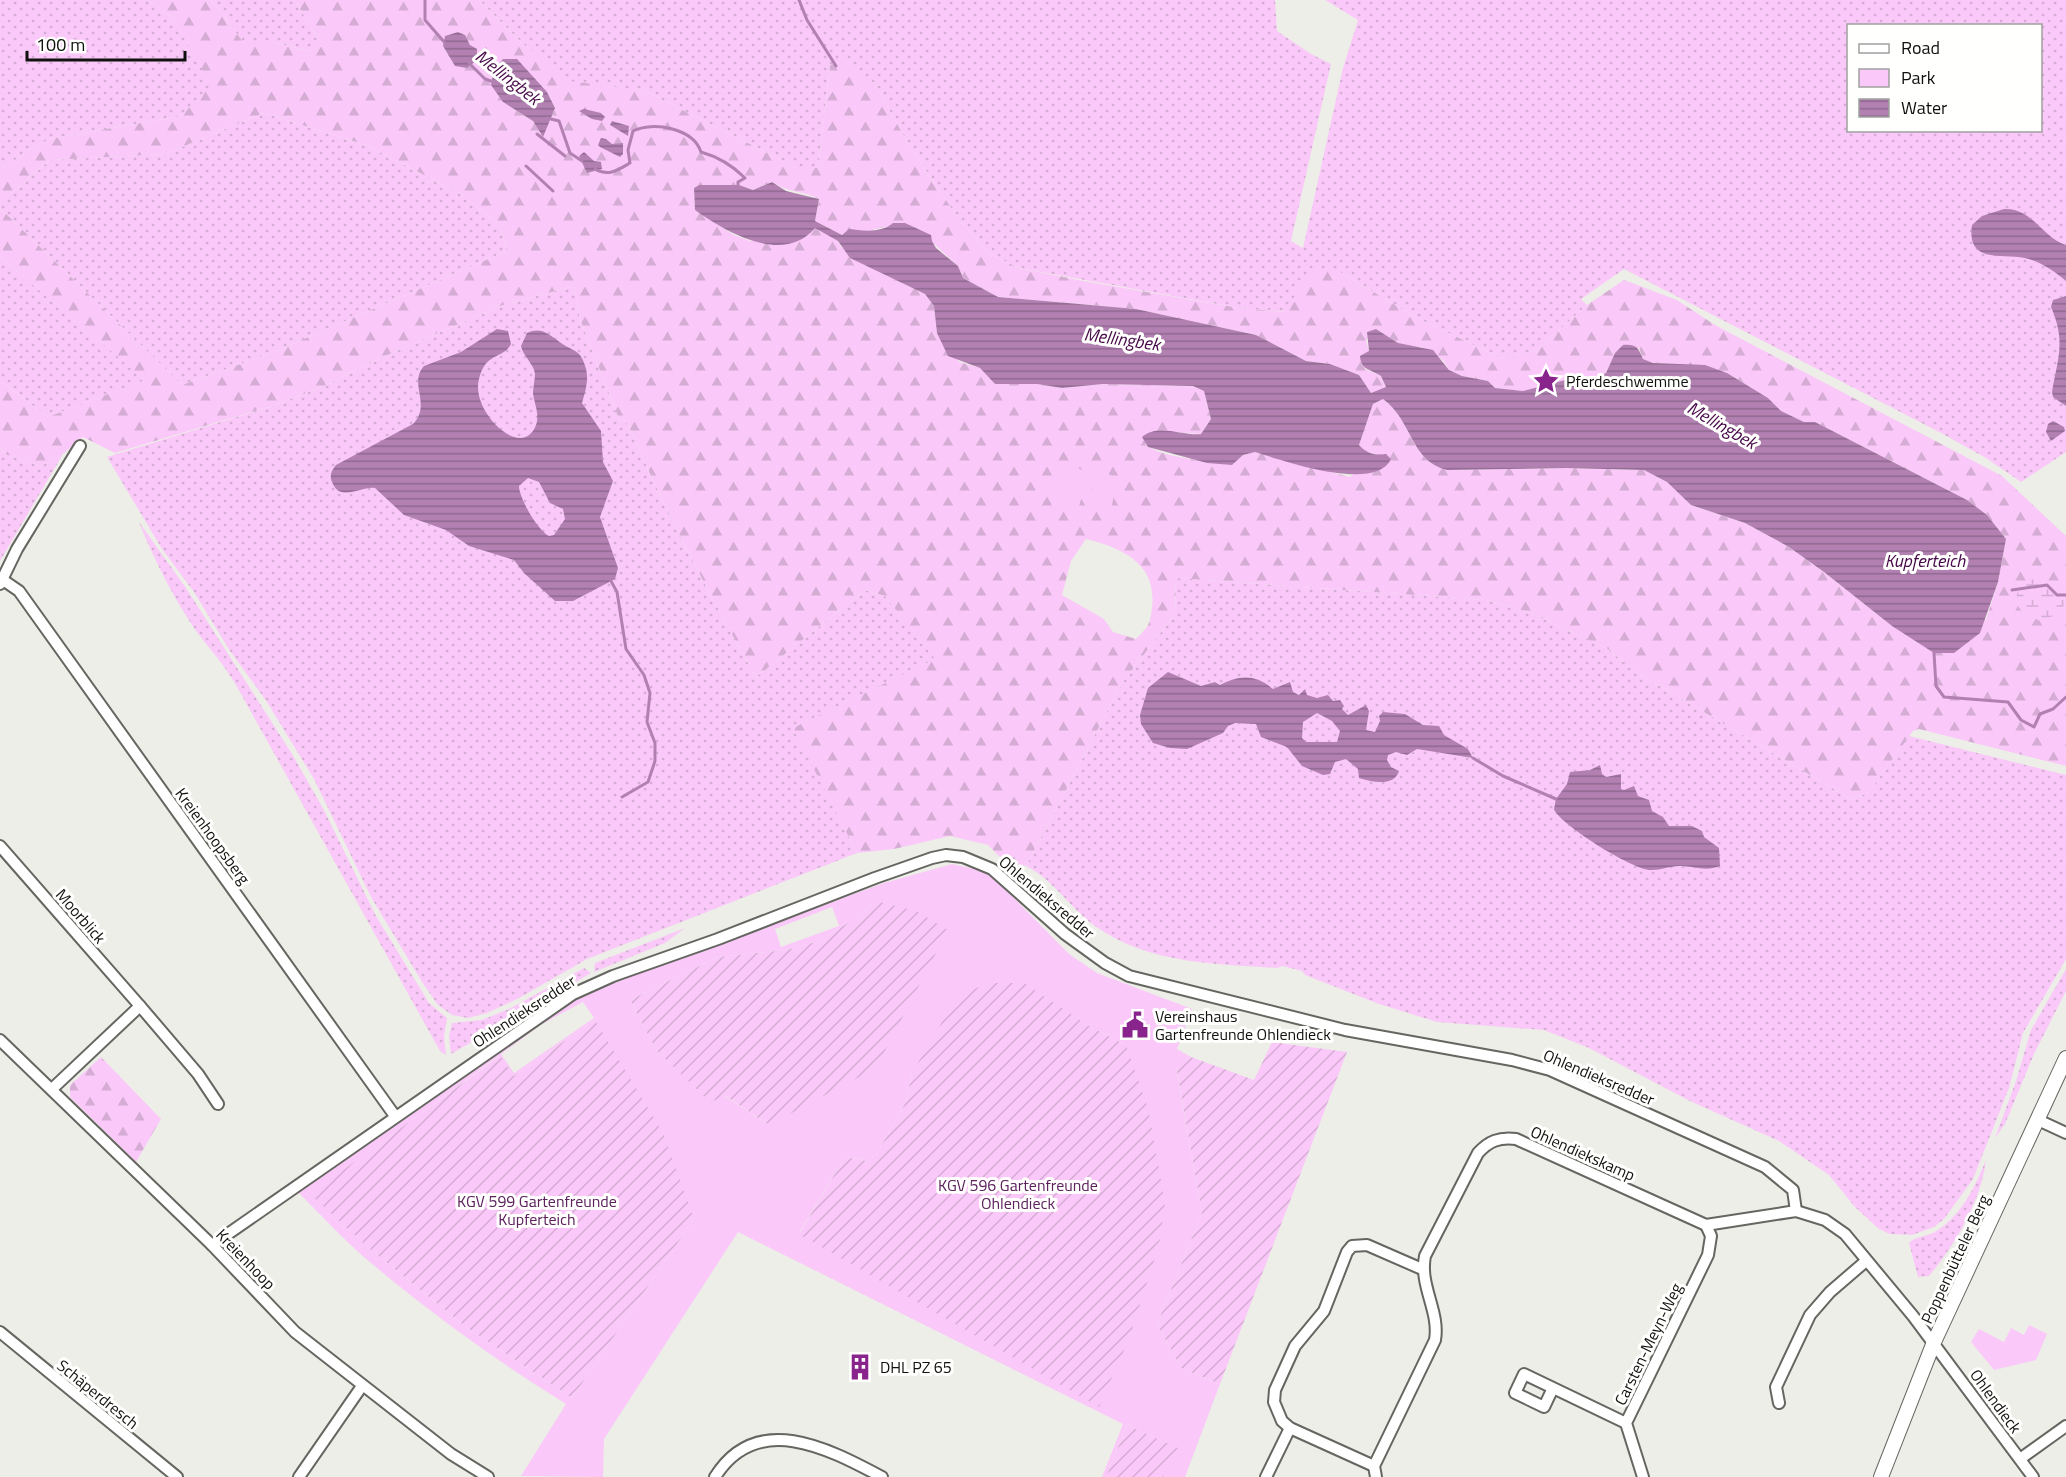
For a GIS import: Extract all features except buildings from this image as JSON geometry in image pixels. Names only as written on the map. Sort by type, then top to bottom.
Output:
[{"type":"main road","name":"Poppenbütteler Berg","points":[[1881,1477],[1934,1342],[2066,1058]]},
{"type":"street","points":[[1,582],[17,549],[80,447]]},
{"type":"street","name":"Kreienhoopsberg","points":[[1,582],[19,591],[395,1116]]},
{"type":"street","name":"Moorblick","points":[[0,846],[198,1074],[218,1104]]},
{"type":"street","name":"Ohlendieksredder","points":[[212,1245],[573,994],[613,976],[718,939],[884,875],[946,855],[963,857],[992,868],[1065,934],[1129,976],[1345,1030],[1512,1060],[1550,1070],[1765,1167],[1793,1190],[1796,1211]]},
{"type":"street","points":[[52,1089],[140,1006]]},
{"type":"street","name":"Kreienhoop","points":[[0,1040],[212,1245],[295,1332],[456,1457],[488,1477]]},
{"type":"street","points":[[2038,1120],[2066,1133]]},
{"type":"street","name":"Ohlendiekskamp","points":[[1422,1269],[1425,1256],[1478,1153],[1485,1145],[1504,1137],[1516,1139],[1706,1225]]},
{"type":"street","points":[[1706,1225],[1796,1211],[1812,1214],[1837,1227],[1934,1342]]},
{"type":"street","name":"Carsten-Meyn-Weg","points":[[1643,1477],[1626,1423],[1708,1255],[1711,1236],[1706,1225]]},
{"type":"street","points":[[1367,1245],[1422,1269],[1438,1325],[1435,1340],[1375,1472],[1290,1428],[1276,1411],[1275,1390],[1294,1346],[1324,1311],[1347,1252],[1352,1246],[1367,1245]]},
{"type":"street","points":[[1779,1403],[1776,1387],[1810,1315],[1830,1292],[1866,1261]]},
{"type":"street","name":"Schäperdresch","points":[[0,1332],[177,1477]]},
{"type":"street","name":"Ohlendieck","points":[[1934,1342],[2033,1477]]},
{"type":"street","points":[[298,1477],[362,1386]]},
{"type":"street","points":[[1553,1388],[1626,1423]]},
{"type":"street","points":[[2020,1459],[2066,1426]]},
{"type":"street","points":[[1266,1477],[1290,1428]]},
{"type":"street","points":[[715,1477],[733,1455],[748,1447],[762,1442],[787,1440],[806,1442],[882,1477]]},
{"type":"green space","points":[[0,0],[148,0],[173,18],[212,85],[181,116],[49,139],[0,169]]},
{"type":"green space","points":[[148,0],[212,0],[243,42],[273,42],[308,51],[318,40],[295,0],[479,0],[521,42],[569,81],[643,90],[797,168],[818,168],[830,65],[844,61],[874,83],[909,145],[956,215],[988,253],[1019,268],[1084,281],[1239,308],[1286,312],[1310,268],[1340,272],[1417,318],[1501,358],[1536,351],[1587,305],[1624,280],[1677,300],[1715,325],[2002,476],[2066,536],[2066,766],[1919,729],[1913,731],[1868,793],[1851,799],[1633,670],[1608,649],[1529,612],[1486,600],[1176,578],[1175,614],[1122,683],[1026,866],[1005,862],[988,845],[950,836],[894,849],[857,853],[793,728],[935,659],[885,596],[865,590],[756,677],[688,552],[628,424],[619,419],[580,319],[574,286],[503,305],[385,356],[326,385],[275,405],[115,453],[83,437],[63,454],[41,466],[5,454],[0,448],[0,381],[48,417],[145,380],[0,257],[0,208],[182,385],[274,352],[507,251],[500,225],[459,193],[366,145],[264,113],[165,154],[50,160],[0,203],[0,169],[49,139],[181,116],[211,85],[173,18]],"holes":[[[458,32],[464,35],[470,45],[449,55],[443,46]],[[547,92],[555,108],[543,136],[533,121],[503,102]],[[772,182],[819,199],[815,221],[842,235],[849,229],[863,232],[890,226],[931,241],[958,266],[963,278],[998,297],[1136,309],[1256,335],[1306,361],[1330,364],[1359,375],[1371,393],[1386,388],[1381,376],[1365,369],[1369,351],[1366,340],[1376,329],[1410,348],[1422,347],[1443,360],[1449,370],[1462,376],[1488,381],[1495,388],[1523,391],[1565,380],[1576,382],[1592,380],[1606,373],[1615,353],[1639,348],[1643,359],[1653,363],[1705,366],[1727,373],[1768,398],[1780,411],[1804,422],[1815,422],[1967,500],[1987,515],[2006,539],[1998,582],[1986,620],[1892,626],[1789,547],[1745,523],[1691,505],[1667,482],[1644,470],[1566,468],[1447,470],[1426,458],[1393,408],[1383,399],[1373,404],[1359,445],[1364,451],[1378,455],[1350,477],[1255,452],[1243,455],[1232,465],[1162,453],[1145,444],[1175,432],[1201,434],[1211,419],[1204,391],[1193,386],[1103,384],[1062,388],[1037,384],[995,384],[980,368],[959,362],[937,333],[934,306],[925,294],[882,273],[815,227],[810,233],[750,241],[734,235],[695,210],[694,188],[699,185],[739,185],[753,190]],[[1086,539],[1113,547],[1135,560],[1143,569],[1152,592],[1152,607],[1148,625],[1136,639],[1113,632],[1104,619],[1062,595],[1071,561]]]},
{"type":"green space","points":[[212,0],[295,0],[318,40],[309,51],[273,42],[243,42]]},
{"type":"green space","points":[[479,0],[1275,0],[1277,31],[1311,54],[1331,64],[1291,241],[1303,248],[1343,68],[1358,20],[1325,0],[2066,0],[2066,452],[2021,482],[1986,458],[1941,433],[1624,269],[1581,299],[1587,305],[1536,351],[1501,358],[1417,318],[1340,272],[1288,312],[1239,308],[1019,268],[988,253],[956,215],[909,145],[874,83],[830,65],[818,168],[797,168],[643,90],[569,82],[521,42]]},
{"type":"green space","points":[[264,113],[366,145],[459,193],[500,225],[507,251],[274,352],[182,385],[0,208],[0,203],[50,160],[165,154]]},
{"type":"green space","points":[[0,257],[146,380],[48,417],[0,381]]},
{"type":"green space","points":[[574,286],[580,319],[619,419],[628,424],[688,552],[756,677],[865,590],[885,596],[936,659],[794,728],[857,853],[587,959],[519,998],[487,1013],[468,1018],[452,1015],[438,1005],[422,982],[371,897],[314,779],[267,702],[230,651],[194,592],[162,549],[107,457],[275,405],[326,385],[385,356],[503,305]]},
{"type":"green space","points":[[0,448],[5,454],[41,466],[63,454],[0,561]]},
{"type":"green space","points":[[1063,464],[1089,472],[1077,513],[1051,505]]},
{"type":"green space","points":[[1099,469],[1114,477],[1116,485],[1111,510],[1088,502]]},
{"type":"green space","points":[[139,522],[186,588],[292,754],[324,810],[376,916],[429,1003],[447,1018],[444,1036],[446,1055],[440,1051],[236,685],[194,628],[176,599]]},
{"type":"green space","points":[[1176,578],[1486,600],[1529,612],[1608,649],[1633,670],[1851,799],[1868,793],[1909,736],[2066,775],[2066,959],[2023,1033],[2009,1088],[1973,1179],[1944,1219],[1934,1227],[1912,1235],[1890,1234],[1879,1229],[1855,1207],[1829,1175],[1779,1141],[1690,1101],[1589,1048],[1544,1030],[1437,1022],[1379,1004],[1305,975],[1302,971],[1283,966],[1277,968],[1206,963],[1160,955],[1115,939],[1086,919],[1054,886],[1026,866],[1122,683],[1175,614]]},
{"type":"green space","points":[[2042,578],[2066,592],[2066,601],[2060,613],[2041,621],[2022,611],[2018,606],[2017,595],[2024,581]]},
{"type":"green space","points":[[952,864],[988,872],[1069,954],[1097,973],[1192,1009],[1177,1049],[1191,1057],[1176,1067],[1202,1213],[1157,1324],[1181,1368],[1220,1384],[1185,1477],[1163,1477],[1179,1449],[1127,1425],[1106,1477],[1102,1477],[1123,1424],[738,1232],[604,1439],[603,1477],[521,1476],[566,1404],[488,1353],[389,1278],[356,1250],[296,1190],[559,1006],[605,985],[884,883]],"holes":[[[876,901],[769,1125],[725,1096],[710,1101],[656,1050],[630,1000],[718,957],[787,950],[819,941],[856,918]],[[832,907],[839,926],[781,947],[775,929]],[[583,1002],[594,1018],[514,1073],[501,1054],[542,1024]],[[595,1020],[694,1219],[572,1398],[466,1327],[371,1250],[311,1194],[499,1056],[514,1076]],[[1089,1026],[1126,1045],[799,1233],[845,1157],[868,1161],[876,1155],[906,1102],[912,1073]]]},
{"type":"green space","points":[[876,901],[916,911],[948,930],[876,1068],[769,1125],[726,1096],[710,1102],[656,1050],[630,1000],[718,957],[787,950],[819,941],[856,918]]},
{"type":"green space","points":[[685,928],[665,943],[594,972],[595,963]]},
{"type":"green space","points":[[584,968],[591,973],[451,1054],[449,1036],[452,1023],[482,1020],[511,1008]]},
{"type":"green space","points":[[2066,969],[2066,991],[2034,1054],[2005,1124],[1995,1138],[2016,1081],[2031,1030]]},
{"type":"green space","name":"KGV 596 Gartenfreunde Ohlendieck","points":[[993,983],[1024,983],[1089,1026],[1126,1045],[1148,1108],[1165,1203],[1159,1245],[1129,1339],[1099,1407],[799,1234],[845,1157],[867,1161],[876,1155],[906,1102],[912,1073],[952,1005],[973,989]]},
{"type":"green space","name":"KGV 599 Gartenfreunde Kupferteich","points":[[595,1020],[663,1133],[694,1219],[572,1398],[466,1327],[371,1250],[310,1194],[500,1056],[514,1076]]},
{"type":"green space","points":[[1272,1042],[1347,1052],[1220,1384],[1181,1368],[1157,1324],[1202,1213],[1176,1066],[1191,1057],[1254,1080]]},
{"type":"green space","points":[[101,1057],[161,1119],[136,1162],[70,1097],[70,1085]]},
{"type":"green space","points":[[1986,1160],[1973,1207],[1957,1236],[1929,1276],[1918,1277],[1909,1243],[1935,1232],[1952,1218],[1972,1190]]},
{"type":"green space","points":[[2029,1325],[2047,1334],[2036,1360],[1994,1370],[1971,1342],[1979,1329],[2004,1342],[2011,1328],[2024,1335]]},
{"type":"green space","points":[[1127,1425],[1180,1449],[1163,1477],[1106,1477]]},
{"type":"water","points":[[458,32],[465,35],[470,45],[477,49],[477,60],[467,68],[455,66],[443,46],[445,36]]},
{"type":"water","points":[[503,59],[517,59],[547,92],[555,108],[543,137],[533,121],[503,102],[491,85],[494,70]]},
{"type":"water","points":[[584,109],[601,113],[605,117],[602,121],[592,119],[579,111]]},
{"type":"water","points":[[612,121],[629,126],[628,136],[610,125]]},
{"type":"water","points":[[601,138],[612,144],[623,143],[623,154],[620,157],[600,147],[598,145]]},
{"type":"water","points":[[584,152],[594,161],[601,162],[602,169],[587,173],[579,156]]},
{"type":"water","name":"Kupferteich","points":[[772,182],[786,191],[819,199],[815,221],[842,235],[849,229],[872,230],[893,223],[905,223],[931,235],[936,248],[958,266],[963,278],[998,297],[1136,309],[1256,335],[1306,361],[1330,364],[1359,375],[1371,393],[1386,387],[1381,376],[1362,364],[1360,356],[1369,351],[1367,332],[1376,329],[1398,343],[1433,350],[1449,370],[1462,376],[1488,381],[1495,388],[1523,391],[1565,380],[1576,382],[1592,380],[1606,373],[1615,353],[1623,345],[1636,347],[1643,359],[1653,363],[1705,365],[1727,373],[1768,398],[1781,411],[1804,422],[1815,422],[1967,500],[1987,515],[2006,539],[1998,582],[1980,633],[1954,653],[1934,653],[1892,626],[1789,547],[1745,523],[1691,505],[1667,482],[1644,470],[1566,468],[1447,470],[1426,458],[1393,408],[1383,399],[1373,404],[1359,445],[1368,452],[1378,455],[1386,454],[1391,459],[1382,469],[1367,474],[1328,472],[1255,452],[1243,455],[1232,465],[1207,463],[1148,447],[1142,437],[1155,431],[1201,434],[1211,419],[1204,391],[1193,386],[1103,384],[1062,388],[1037,384],[995,384],[980,368],[948,356],[937,333],[934,306],[925,294],[850,258],[838,241],[815,228],[802,239],[788,244],[772,245],[755,242],[723,228],[695,210],[694,188],[699,185],[739,185],[753,190]]},
{"type":"water","points":[[2004,209],[2022,213],[2050,236],[2066,245],[2066,281],[2047,267],[2031,260],[1988,255],[1975,246],[1972,238],[1972,225],[1982,216]]},
{"type":"water","points":[[2066,296],[2066,406],[2053,397],[2052,392],[2059,340],[2056,319],[2051,307],[2053,300]]},
{"type":"water","points":[[497,329],[508,331],[511,344],[508,349],[486,364],[479,379],[478,392],[489,417],[499,428],[509,435],[520,438],[529,435],[536,425],[537,417],[533,393],[534,370],[521,346],[527,333],[537,330],[545,332],[582,358],[587,378],[582,403],[601,431],[603,462],[613,481],[600,517],[618,568],[615,579],[573,601],[555,601],[524,573],[514,560],[469,546],[446,530],[404,515],[375,488],[345,493],[336,488],[331,477],[336,465],[413,424],[420,409],[418,380],[424,366],[461,352]],"holes":[[[528,478],[539,482],[550,503],[563,509],[565,519],[554,535],[549,536],[540,528],[526,506],[520,491],[519,486]]]},
{"type":"water","points":[[2053,421],[2064,427],[2065,431],[2051,441],[2046,432],[2048,424]]},
{"type":"water","points":[[1168,672],[1201,686],[1215,682],[1220,685],[1234,679],[1247,678],[1260,681],[1273,689],[1290,682],[1293,692],[1299,695],[1305,689],[1307,695],[1317,698],[1328,695],[1333,701],[1340,700],[1344,706],[1342,709],[1348,715],[1366,705],[1369,711],[1366,730],[1375,732],[1380,721],[1379,716],[1383,712],[1405,714],[1423,725],[1439,726],[1444,735],[1468,749],[1473,758],[1417,749],[1407,755],[1396,752],[1388,755],[1387,760],[1391,767],[1399,771],[1396,776],[1388,781],[1376,782],[1359,778],[1358,769],[1346,759],[1335,762],[1330,774],[1323,775],[1302,766],[1287,747],[1261,737],[1256,724],[1235,723],[1228,726],[1223,733],[1187,749],[1170,748],[1153,743],[1141,724],[1140,715],[1148,688]],"holes":[[[1317,713],[1332,721],[1340,731],[1337,742],[1306,742],[1302,738],[1303,722]]]},
{"type":"water","points":[[1600,765],[1602,774],[1606,777],[1621,774],[1621,789],[1634,786],[1638,796],[1649,800],[1652,811],[1663,817],[1669,826],[1692,826],[1702,831],[1704,837],[1719,848],[1720,866],[1710,869],[1679,866],[1655,870],[1643,869],[1598,846],[1569,825],[1554,809],[1556,799],[1567,784],[1570,772],[1590,770]]},
{"type":"waterway","name":"Mellingbek","points":[[425,0],[425,20],[446,44]]},
{"type":"waterway","points":[[799,0],[807,20],[836,66]]},
{"type":"waterway","name":"Mellingbek","points":[[469,63],[485,79],[494,82]]},
{"type":"waterway","name":"Mellingbek","points":[[547,118],[559,121],[570,153],[582,161]]},
{"type":"waterway","name":"Mellingbek","points":[[595,169],[609,172],[630,163],[628,150],[633,131],[641,128],[661,127],[690,137],[701,152],[735,169],[745,178],[738,182],[738,187]]},
{"type":"waterway","points":[[537,134],[565,156]]},
{"type":"waterway","points":[[526,166],[553,191]]},
{"type":"waterway","points":[[611,581],[617,592],[626,649],[644,675],[650,693],[647,722],[655,743],[655,761],[648,782],[622,797]]},
{"type":"waterway","name":"Mellingbek","points":[[2012,590],[2047,585],[2057,595],[2066,595]]},
{"type":"waterway","points":[[1934,653],[1936,686],[1944,697],[2008,702],[2021,720],[2034,727],[2040,714],[2053,709],[2066,697]]},
{"type":"waterway","points":[[1473,758],[1503,776],[1556,799]]},
{"type":"place","name":"Pferdeschwemme","points":[[1546,381]]},
{"type":"place","name":"Vereinshaus Gartenfreunde Ohlendieck","points":[[1135,1025]]},
{"type":"place","name":"DHL PZ 65","points":[[860,1367]]}]
